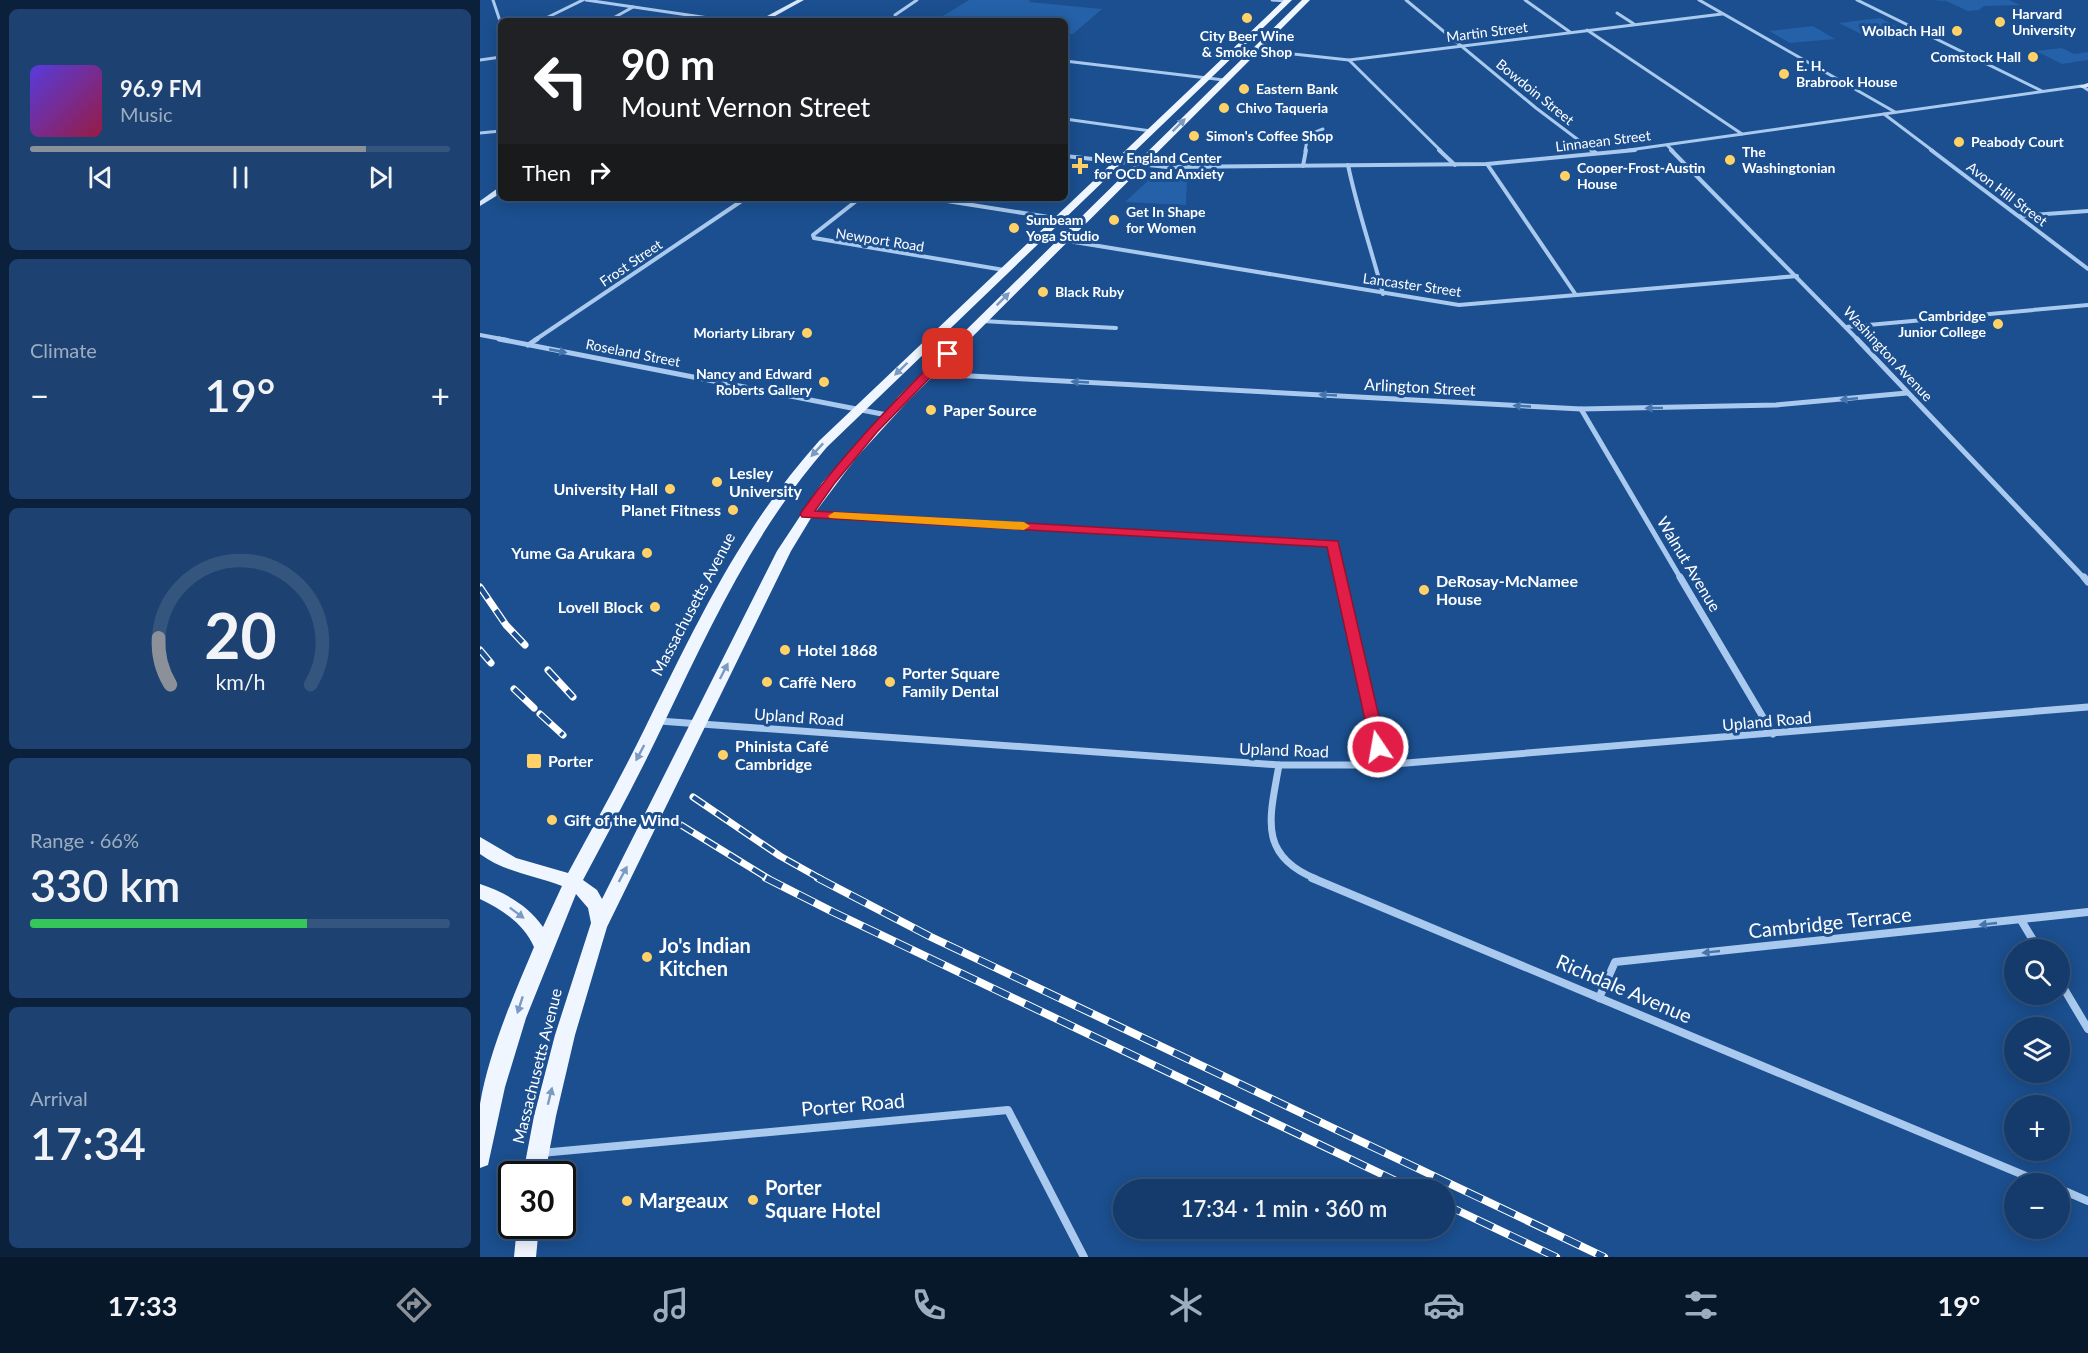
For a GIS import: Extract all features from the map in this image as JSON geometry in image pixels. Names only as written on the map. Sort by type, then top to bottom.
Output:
[{"type":"main road","name":"Massachusetts Avenue","points":[[537,1161],[565,1035],[598,927],[784,551],[806,514],[829,482],[886,415],[1306,0]]},
{"type":"main road","name":"Massachusetts Avenue","points":[[480,1158],[488,1116],[507,1045],[522,996],[543,946],[572,883],[732,572],[765,516],[806,462],[1287,1]]},
{"type":"main road","points":[[480,844],[505,861],[584,889],[596,901],[599,912],[598,927]]},
{"type":"main road","points":[[480,891],[500,900],[524,917],[534,927],[543,946]]},
{"type":"main road","points":[[525,1257],[527,1239]]},
{"type":"street","points":[[493,0],[499,18]]},
{"type":"street","points":[[546,18],[584,0],[709,18]]},
{"type":"street","points":[[767,18],[801,0]]},
{"type":"street","points":[[895,15],[917,0]]},
{"type":"street","points":[[1272,0],[1287,1]]},
{"type":"street","name":"Bowdoin Street","points":[[1406,0],[1536,108],[1596,153]]},
{"type":"street","points":[[1525,0],[1571,32]]},
{"type":"street","points":[[1699,0],[1895,112]]},
{"type":"street","points":[[1857,0],[2042,91]]},
{"type":"street","points":[[614,18],[634,7]]},
{"type":"street","points":[[1617,13],[1635,25]]},
{"type":"street","name":"Martin Street","points":[[1255,50],[1349,60],[1722,14]]},
{"type":"street","points":[[1586,30],[1648,69],[1742,134]]},
{"type":"street","points":[[480,60],[498,57]]},
{"type":"street","points":[[1349,60],[1455,165]]},
{"type":"street","points":[[1068,61],[1224,80]]},
{"type":"street","name":"Linnaean Street","points":[[1068,156],[1167,167],[1487,164],[1556,159],[1667,145],[2042,91],[2086,87]]},
{"type":"street","name":"Avon Hill Street","points":[[1884,114],[2088,269]]},
{"type":"street","points":[[1068,119],[1151,131]]},
{"type":"street","points":[[1304,166],[1308,135],[1323,129]]},
{"type":"street","points":[[480,134],[498,131]]},
{"type":"street","name":"Washington Avenue","points":[[1667,145],[1797,276],[2088,582]]},
{"type":"street","points":[[1487,164],[1576,295]]},
{"type":"street","points":[[1348,165],[1355,201],[1371,246],[1383,294]]},
{"type":"street","points":[[480,204],[498,192]]},
{"type":"street","name":"Frost Street","points":[[528,345],[742,201]]},
{"type":"street","name":"Newport Road","points":[[856,201],[813,235],[814,238],[1004,270]]},
{"type":"street","points":[[947,201],[1080,222]]},
{"type":"street","points":[[2019,216],[2088,211]]},
{"type":"street","name":"Lancaster Street","points":[[1062,240],[1459,305],[1797,276]]},
{"type":"street","points":[[1846,327],[2088,305]]},
{"type":"street","points":[[981,321],[1116,328]]},
{"type":"street","name":"Roseland Street","points":[[480,335],[886,415]]},
{"type":"street","name":"Arlington Street","points":[[931,370],[952,375],[1581,409],[1776,405],[1907,393]]},
{"type":"street","name":"Walnut Avenue","points":[[1581,409],[1773,734]]},
{"type":"street","points":[[806,514],[1333,543],[1382,765]]},
{"type":"street","name":"Upland Road","points":[[657,721],[1279,765],[1382,765],[2088,707]]},
{"type":"street","name":"Richdale Avenue","points":[[1279,765],[1272,825],[1273,839],[1281,858],[1296,871],[2019,1173]]},
{"type":"street","name":"Cambridge Terrace","points":[[1599,998],[1615,962],[2088,912]]},
{"type":"street","points":[[2021,920],[2032,939]]},
{"type":"street","points":[[2070,999],[2088,1029]]},
{"type":"street","name":"Porter Road","points":[[562,1161],[1008,1110],[1084,1257]]},
{"type":"street","points":[[2070,1193],[2088,1201]]},
{"type":"shaded area","points":[[969,0],[1030,0],[1029,2],[1102,9],[1073,34],[1068,34],[1068,18],[940,18]]},
{"type":"shaded area","points":[[1930,0],[2009,0],[2020,5],[1984,6],[1979,10],[1968,11],[1946,1]]},
{"type":"shaded area","points":[[1880,18],[1902,29],[1861,34],[1839,23]]},
{"type":"shaded area","points":[[1813,26],[1835,39],[1790,43],[1769,31]]},
{"type":"shaded area","points":[[2062,48],[2074,54],[2088,52],[2088,60],[2062,64],[2036,51]]},
{"type":"shaded area","points":[[1187,176],[1186,205],[1125,202],[1152,177]]},
{"type":"railway","points":[[480,587],[506,625],[525,645]]},
{"type":"railway","points":[[480,650],[491,663]]},
{"type":"railway","points":[[548,670],[573,697]]},
{"type":"railway","points":[[514,689],[534,708]]},
{"type":"railway","points":[[540,714],[563,735]]},
{"type":"railway","points":[[693,797],[780,856],[821,879]]},
{"type":"railway","points":[[681,825],[769,879]]},
{"type":"railway","points":[[766,878],[1392,1179]]},
{"type":"railway","points":[[818,878],[931,937],[1604,1257]]},
{"type":"railway","points":[[1455,1209],[1556,1257]]},
{"type":"slow traffic","points":[[834,516],[1024,526]]},
{"type":"place","name":"City Beer Wine & Smoke Shop","points":[[1247,18]]},
{"type":"place","name":"Harvard University","points":[[2000,22]]},
{"type":"place","name":"Wolbach Hall","points":[[1957,31]]},
{"type":"place","name":"Comstock Hall","points":[[2033,57]]},
{"type":"place","name":"E. H. Brabrook House","points":[[1784,74]]},
{"type":"place","name":"Eastern Bank","points":[[1244,89]]},
{"type":"place","name":"Chivo Taqueria","points":[[1224,108]]},
{"type":"place","name":"Simon's Coffee Shop","points":[[1194,136]]},
{"type":"place","name":"Peabody Court","points":[[1959,142]]},
{"type":"place","name":"The Washingtonian","points":[[1730,160]]},
{"type":"place","name":"New England Center for OCD and Anxiety","points":[[1080,166]]},
{"type":"place","name":"Cooper-Frost-Austin House","points":[[1565,176]]},
{"type":"place","name":"Get In Shape for Women","points":[[1114,220]]},
{"type":"place","name":"Sunbeam Yoga Studio","points":[[1014,228]]},
{"type":"place","name":"Black Ruby","points":[[1043,292]]},
{"type":"place","name":"Cambridge Junior College","points":[[1998,324]]},
{"type":"place","name":"Moriarty Library","points":[[807,333]]},
{"type":"place","name":"Nancy and Edward Roberts Gallery","points":[[824,382]]},
{"type":"place","name":"Paper Source","points":[[931,410]]},
{"type":"place","name":"Lesley University","points":[[717,482]]},
{"type":"place","name":"University Hall","points":[[670,489]]},
{"type":"place","name":"Planet Fitness","points":[[733,510]]},
{"type":"place","name":"Yume Ga Arukara","points":[[647,553]]},
{"type":"place","name":"DeRosay-McNamee House","points":[[1424,590]]},
{"type":"place","name":"Lovell Block","points":[[655,607]]},
{"type":"place","name":"Hotel 1868","points":[[785,650]]},
{"type":"place","name":"Caffè Nero","points":[[767,682]]},
{"type":"place","name":"Porter Square Family Dental","points":[[890,682]]},
{"type":"place","name":"Phinista Café Cambridge","points":[[723,755]]},
{"type":"place","name":"Porter","points":[[534,761]]},
{"type":"place","name":"Gift of the Wind","points":[[552,820]]},
{"type":"place","name":"Jo's Indian Kitchen","points":[[647,957]]},
{"type":"place","name":"Porter Square Hotel","points":[[753,1200]]},
{"type":"place","name":"Margeaux","points":[[627,1201]]},
{"type":"route","points":[[948,354],[886,415],[829,482],[806,514],[1333,543],[1378,747]]}]
